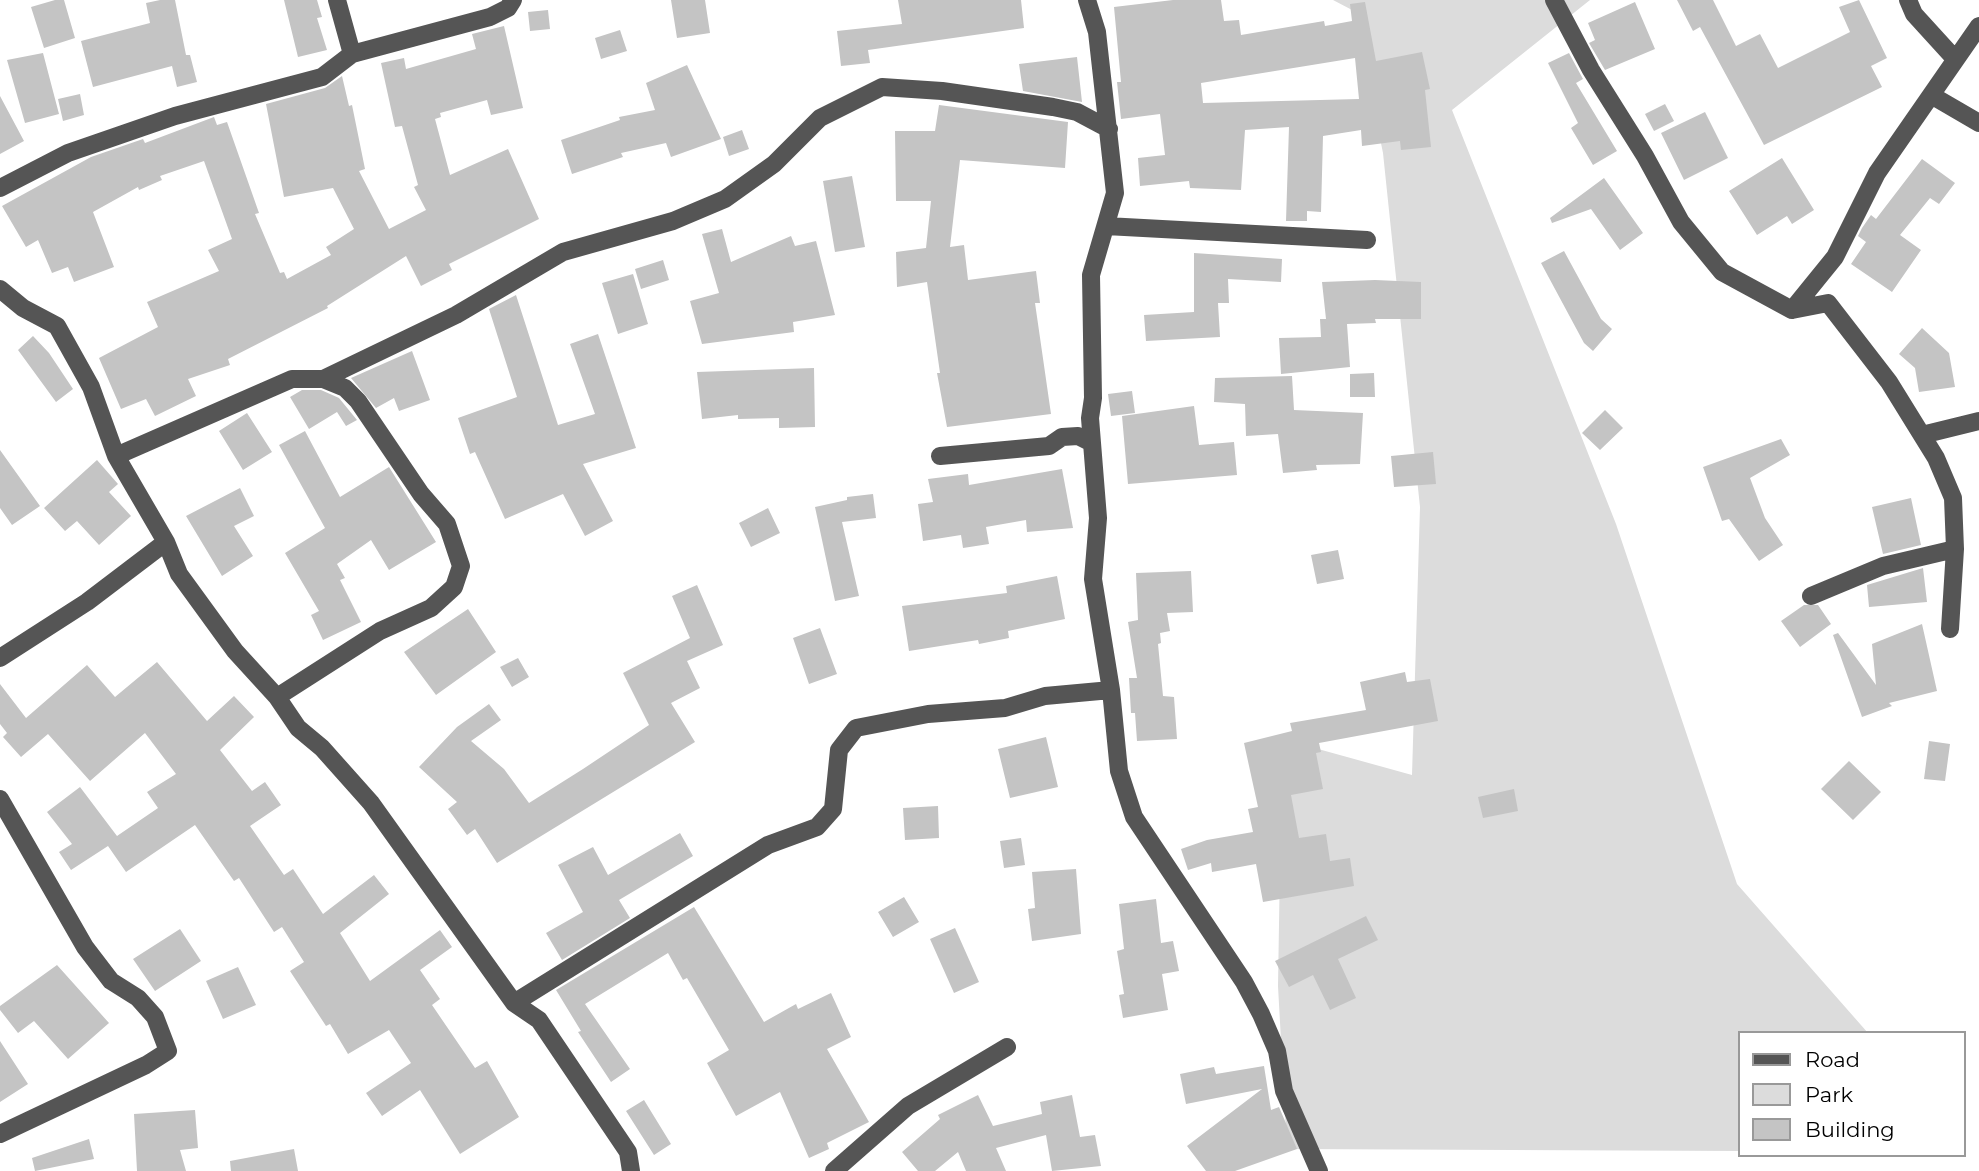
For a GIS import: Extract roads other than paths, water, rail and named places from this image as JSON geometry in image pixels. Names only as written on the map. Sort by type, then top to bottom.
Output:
[{"type":"street","points":[[337,0],[352,54]]},
{"type":"street","points":[[0,188],[68,153],[175,116],[321,77],[352,54],[490,16],[508,8],[513,0]]},
{"type":"street","points":[[1087,0],[1097,32],[1115,193],[1091,275],[1092,443],[1098,518],[1093,579],[1111,690],[1119,771],[1134,817],[1244,982],[1261,1014],[1277,1051],[1284,1091],[1319,1171]]},
{"type":"street","points":[[1554,0],[1591,70],[1681,222],[1722,272],[1792,310],[1828,303],[1889,382],[1922,435],[1953,498],[1955,549],[1950,629]]},
{"type":"street","points":[[1909,0],[1914,14],[1955,59]]},
{"type":"street","points":[[1792,310],[1835,257],[1877,173],[1979,26]]},
{"type":"street","points":[[323,379],[456,315],[563,252],[673,221],[725,199],[774,164],[820,118],[882,87],[942,91],[1053,107],[1077,112],[1108,129]]},
{"type":"street","points":[[1931,94],[1979,123]]},
{"type":"street","points":[[1106,226],[1367,240]]},
{"type":"street","points":[[0,289],[23,308],[57,326],[91,387],[116,456],[166,542],[179,574],[235,650],[277,697],[298,728],[322,748],[371,803],[514,1003],[540,1020],[628,1152],[631,1171]]},
{"type":"street","points":[[116,456],[292,379],[323,379],[345,388],[358,401],[421,494],[447,524],[461,566],[454,587],[431,608],[380,631],[277,697]]},
{"type":"street","points":[[1922,435],[1979,421]]},
{"type":"street","points":[[940,456],[1049,446],[1062,437],[1078,436],[1092,443]]},
{"type":"street","points":[[0,659],[87,602],[166,542]]},
{"type":"street","points":[[1811,596],[1883,566],[1955,549]]},
{"type":"street","points":[[514,1003],[768,845],[817,827],[833,808],[839,750],[856,728],[928,714],[1006,708],[1045,696],[1111,690]]},
{"type":"street","points":[[0,799],[85,947],[111,981],[138,998],[155,1017],[167,1051],[146,1065],[0,1134]]},
{"type":"street","points":[[834,1171],[908,1106],[1007,1047]]}]
